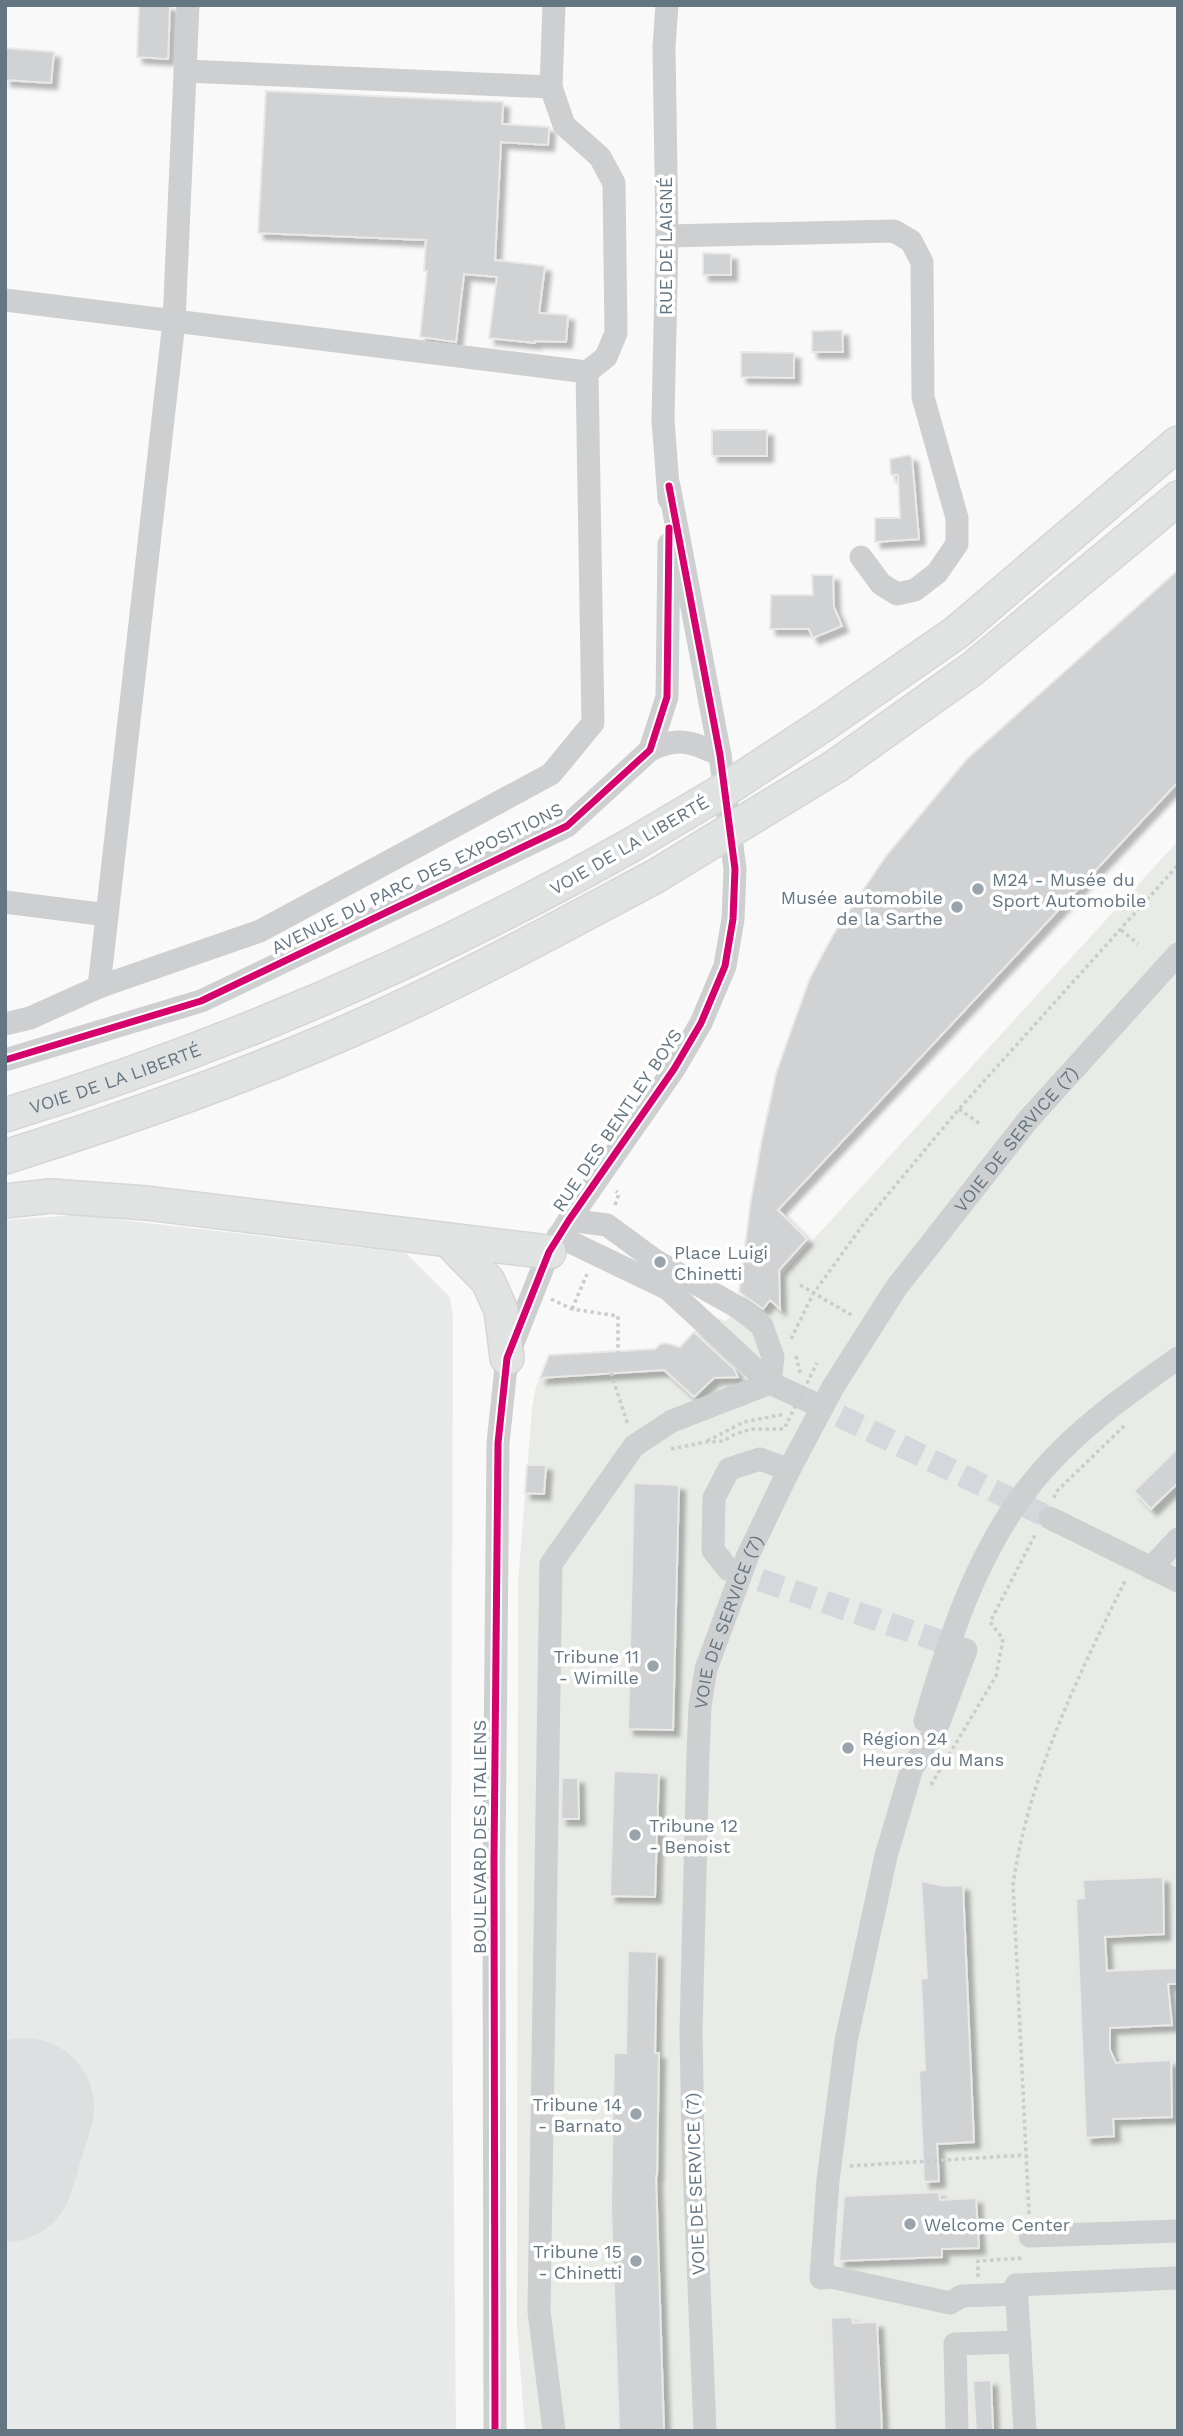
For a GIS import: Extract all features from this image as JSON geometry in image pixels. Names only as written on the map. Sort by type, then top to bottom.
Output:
[{"type":"highway","name":"VOIE DE LA LIBERTÉ","points":[[5,1115],[128,1076],[315,1003],[503,915],[633,844],[729,787],[957,632],[1178,443]]},
{"type":"highway","name":"VOIE DE LA LIBERTÉ","points":[[5,1157],[209,1088],[369,1022],[493,963],[654,877],[836,766],[972,669],[1178,498]]},
{"type":"highway","points":[[5,1201],[51,1196],[146,1203],[450,1242],[559,1236]]},
{"type":"highway","points":[[450,1242],[488,1281],[500,1310],[507,1358]]},
{"type":"street","points":[[99,987],[174,322],[188,5]]},
{"type":"street","points":[[5,300],[587,372],[606,357],[617,333],[614,184],[600,157],[564,125],[551,88],[554,5]]},
{"type":"street","name":"RUE DE LAIGNÉ","points":[[667,5],[664,47],[667,236],[663,420],[668,486]]},
{"type":"street","points":[[185,71],[551,88]]},
{"type":"street","points":[[667,236],[894,231],[911,241],[922,262],[923,397],[957,518],[957,544],[937,573],[915,590],[897,594],[881,584],[861,557]]},
{"type":"street","points":[[5,1024],[30,1018],[99,987],[260,932],[551,774],[593,723],[587,372]]},
{"type":"street","name":"AVENUE DU PARC DES EXPOSITIONS","points":[[5,1060],[201,1001],[567,826],[650,750],[667,698],[668,486]]},
{"type":"street","name":"RUE DES BENTLEY BOYS","points":[[559,1236],[674,1069],[701,1023],[725,966],[733,919],[735,869],[720,755],[668,486]]},
{"type":"street","points":[[650,750],[666,742],[682,740],[720,755]]},
{"type":"street","points":[[5,902],[107,915]]},
{"type":"street","name":"VOIE DE SERVICE (7)","points":[[705,2431],[691,2032],[700,1706],[706,1669],[748,1555],[789,1470],[833,1387],[896,1288],[1028,1120],[1178,954]]},
{"type":"street","points":[[559,1236],[607,1225],[656,1261],[738,1307],[762,1326],[773,1357],[770,1383]]},
{"type":"street","points":[[559,1236],[668,1289],[770,1383],[807,1400]]},
{"type":"street","name":"BOULEVARD DES ITALIENS","points":[[495,2431],[494,1846],[498,1443],[507,1358],[533,1290],[559,1236]]},
{"type":"street","points":[[1178,1358],[1120,1399],[1042,1471],[1005,1521],[978,1574],[944,1655],[886,1856],[846,2041],[828,2180],[821,2278],[831,2277],[950,2303],[962,2296],[1178,2278]]},
{"type":"street","points":[[554,2431],[539,2311],[551,1564],[634,1446],[672,1421],[770,1383]]},
{"type":"street","points":[[728,1569],[713,1550],[714,1498],[729,1469],[760,1459],[789,1470]]},
{"type":"street","points":[[1046,1517],[1141,1568],[1178,1581]]},
{"type":"street","points":[[1141,1568],[1178,1539]]},
{"type":"street","points":[[912,1769],[936,1730],[966,1650]]},
{"type":"street","points":[[1030,2236],[1178,2231]]},
{"type":"street","points":[[1017,2290],[1025,2431]]},
{"type":"street","points":[[957,2431],[955,2344],[1020,2342]]},
{"type":"path","points":[[817,1363],[788,1422],[784,1429],[752,1429],[735,1434],[724,1441],[706,1442],[744,1422],[760,1417],[807,1400],[802,1379],[791,1336],[813,1294],[865,1222],[959,1109],[1178,865]]},
{"type":"path","points":[[1121,930],[1138,944]]},
{"type":"path","points":[[959,1109],[980,1124]]},
{"type":"path","points":[[800,1286],[832,1303]]},
{"type":"path","points":[[533,1290],[572,1309],[618,1316],[618,1352]]},
{"type":"path","points":[[927,1795],[996,1676],[1003,1639],[990,1622],[1046,1517],[1056,1492],[1130,1420]]},
{"type":"path","points":[[1028,2205],[1013,1884],[1018,1852],[1061,1718],[1090,1651],[1141,1568]]},
{"type":"path","points":[[849,2166],[1025,2155]]},
{"type":"path","points":[[978,2278],[978,2262],[1011,2259]]},
{"type":"shaded area","name":"Région 24 Heures du Mans","points":[[1178,841],[1178,2431],[525,2431],[517,2326],[518,1582],[532,1409],[536,1387],[549,1355],[655,1349],[666,1343],[672,1348],[673,1355],[699,1327],[715,1317],[726,1321],[731,1316],[725,1306],[749,1297],[794,1227],[807,1239],[788,1260],[775,1264],[779,1277]]},
{"type":"shaded area","points":[[78,1215],[406,1253],[450,1297],[453,1318],[451,1885],[456,2431],[5,2431],[5,1220]]},
{"type":"building","points":[[139,5],[170,5],[168,59],[137,57]]},
{"type":"building","points":[[5,48],[54,52],[51,83],[5,80]]},
{"type":"building","points":[[266,91],[503,102],[502,124],[549,127],[548,145],[501,142],[495,260],[545,266],[539,313],[568,315],[566,342],[535,343],[489,338],[497,277],[464,274],[456,342],[420,337],[427,271],[424,271],[426,240],[258,233]]},
{"type":"building","points":[[703,253],[731,254],[731,275],[703,275]]},
{"type":"building","points":[[842,330],[843,352],[812,352],[812,331]]},
{"type":"building","points":[[741,352],[794,353],[794,378],[741,377]]},
{"type":"building","points":[[712,430],[767,430],[767,456],[712,456]]},
{"type":"building","points":[[909,455],[912,458],[919,539],[875,542],[875,518],[900,518],[898,475],[891,475],[890,459]]},
{"type":"building","name":"M24 - Musée du Sport Automobile","points":[[1178,570],[1178,782],[778,1210],[807,1239],[779,1270],[780,1309],[770,1300],[763,1309],[739,1292],[762,1139],[776,1074],[792,1028],[810,978],[833,935],[886,856],[967,759]]},
{"type":"building","points":[[812,575],[833,575],[834,607],[842,626],[813,638],[809,629],[770,629],[771,595],[813,595]]},
{"type":"building","points":[[694,1332],[734,1369],[738,1377],[714,1378],[694,1397],[664,1370],[540,1378],[549,1355],[655,1349],[666,1343],[680,1347]]},
{"type":"building","points":[[1178,1448],[1178,1483],[1151,1509],[1134,1491]]},
{"type":"building","points":[[527,1465],[546,1465],[544,1494],[525,1493]]},
{"type":"building","points":[[634,1483],[679,1485],[673,1730],[628,1729]]},
{"type":"building","name":"Tribune 12 - Benoist","points":[[614,1771],[659,1773],[655,1897],[610,1896]]},
{"type":"building","points":[[562,1778],[578,1778],[579,1819],[561,1819]]},
{"type":"building","points":[[1163,1877],[1164,1934],[1105,1937],[1107,1971],[1178,1968],[1178,1984],[1168,1984],[1172,2025],[1110,2028],[1110,2050],[1116,2063],[1171,2060],[1172,2117],[1113,2119],[1114,2136],[1086,2138],[1076,1899],[1084,1898],[1083,1880]]},
{"type":"building","points":[[921,1881],[944,1886],[963,1885],[974,2142],[937,2144],[939,2181],[924,2182],[919,2071],[925,2070],[921,1979],[927,1978]]},
{"type":"building","points":[[628,1951],[657,1952],[655,2053],[659,2053],[656,2176],[664,2431],[619,2431],[611,2205],[614,2053],[626,2053]]},
{"type":"building","name":"Welcome Center","points":[[939,2192],[940,2200],[976,2198],[979,2248],[942,2249],[942,2257],[839,2261],[844,2196]]},
{"type":"building","points":[[852,2317],[853,2323],[877,2322],[882,2431],[835,2431],[831,2318]]},
{"type":"building","points":[[991,2380],[993,2431],[976,2431],[973,2381]]},
{"type":"runway","points":[[5,2173],[25,2107]]},
{"type":"tunnel","points":[[809,1401],[1050,1518]]},
{"type":"tunnel","points":[[728,1569],[966,1650]]},
{"type":"cycle path","points":[[495,2431],[494,1860],[498,1443],[507,1358],[549,1252],[674,1069],[701,1023],[725,966],[733,919],[735,869],[720,755],[669,486]]},
{"type":"cycle path","points":[[5,1060],[201,1001],[567,826],[650,750],[667,697],[669,528]]},
{"type":"place","name":"M24 - Musée du Sport Automobile","points":[[978,889]]},
{"type":"place","name":"Musée automobile de la Sarthe","points":[[957,907]]},
{"type":"place","name":"Place Luigi Chinetti","points":[[660,1262]]},
{"type":"place","name":"Tribune 11 - Wimille","points":[[653,1666]]},
{"type":"place","name":"Région 24 Heures du Mans","points":[[848,1748]]},
{"type":"place","name":"Tribune 12 - Benoist","points":[[635,1835]]},
{"type":"place","name":"Tribune 14 - Barnato","points":[[636,2114]]},
{"type":"place","name":"Welcome Center","points":[[910,2224]]},
{"type":"place","name":"Tribune 15 - Chinetti","points":[[636,2261]]}]
